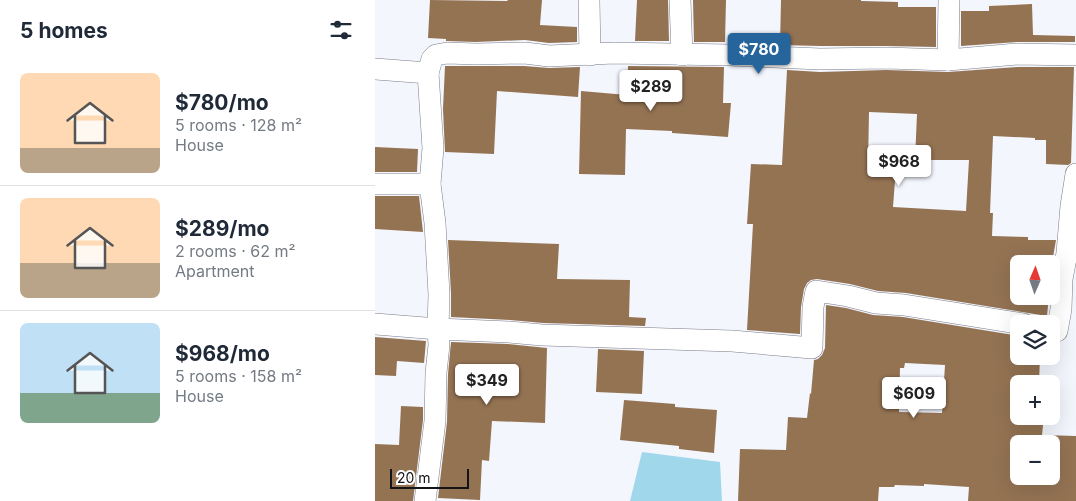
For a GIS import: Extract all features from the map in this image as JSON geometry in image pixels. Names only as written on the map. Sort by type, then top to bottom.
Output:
[{"type":"street","points":[[589,0],[590,55]]},
{"type":"street","points":[[680,0],[682,55]]},
{"type":"street","points":[[948,60],[949,0]]},
{"type":"street","points":[[425,501],[435,421],[439,345],[439,294],[435,223],[430,184],[433,148],[427,73],[432,59],[436,55],[447,53],[525,53],[549,56],[614,53],[820,60],[886,58],[948,60],[1017,54],[1076,55]]},
{"type":"street","points":[[375,69],[427,73]]},
{"type":"street","points":[[1061,331],[1062,279],[1076,174]]},
{"type":"street","points":[[375,184],[430,184]]},
{"type":"street","points":[[375,324],[551,336],[732,341],[812,348],[815,291],[875,303],[905,305],[961,315],[1010,321]]},
{"type":"water","points":[[642,452],[720,462],[722,501],[630,501]]},
{"type":"building","points":[[430,0],[542,0],[540,25],[577,27],[577,42],[549,43],[525,40],[476,42],[428,38]]},
{"type":"building","points":[[637,0],[668,0],[669,41],[635,41]]},
{"type":"building","points":[[693,0],[726,0],[725,42],[694,42]]},
{"type":"building","points":[[781,0],[861,0],[898,2],[898,7],[936,7],[936,47],[780,45]]},
{"type":"building","points":[[1032,4],[1033,35],[1075,36],[1075,42],[1017,42],[961,46],[961,11],[989,11],[989,6]]},
{"type":"building","points":[[445,66],[580,67],[578,97],[497,91],[494,154],[445,152],[443,109]]},
{"type":"building","points":[[628,66],[724,67],[723,103],[731,103],[728,137],[672,133],[672,131],[626,129],[625,175],[579,174],[581,91],[627,95]]},
{"type":"building","points":[[1017,67],[1074,67],[1071,163],[1068,165],[1046,164],[1046,140],[993,136],[990,213],[993,213],[992,236],[1028,237],[1028,240],[1056,240],[1053,255],[1010,255],[1010,305],[1048,305],[1047,315],[906,293],[878,291],[817,279],[807,283],[804,289],[800,334],[747,330],[753,224],[747,224],[751,164],[782,165],[787,70],[820,72],[886,70],[948,72]],"holes":[[[869,112],[917,114],[915,160],[969,160],[966,211],[893,207],[896,167],[868,165]]]},
{"type":"building","points":[[375,147],[418,149],[417,172],[375,172]]},
{"type":"building","points":[[375,196],[419,196],[423,232],[375,229]]},
{"type":"building","points":[[448,240],[559,244],[557,279],[630,280],[629,317],[646,318],[645,326],[543,323],[451,317]]},
{"type":"building","points":[[826,305],[873,315],[903,317],[1010,335],[1010,365],[1040,365],[1039,375],[1010,375],[1010,425],[1043,425],[1042,435],[1010,435],[1010,485],[1060,485],[1060,436],[1076,436],[1076,501],[968,501],[969,487],[924,484],[924,486],[895,485],[894,487],[879,487],[878,501],[738,501],[740,449],[786,450],[788,417],[807,418],[814,360],[822,355],[825,348]],"holes":[[[905,363],[945,365],[942,413],[899,412],[900,368],[904,368]]]},
{"type":"building","points":[[375,337],[426,341],[424,363],[397,361],[396,376],[375,375]]},
{"type":"building","points":[[451,342],[508,344],[547,348],[545,423],[492,421],[489,461],[482,460],[480,500],[438,498],[447,422]]},
{"type":"building","points":[[598,349],[644,351],[642,394],[596,392]]},
{"type":"building","points":[[624,400],[675,404],[675,407],[717,410],[714,453],[679,449],[679,446],[620,440]]},
{"type":"building","points":[[401,406],[423,407],[413,501],[375,501],[375,444],[399,445]]}]
